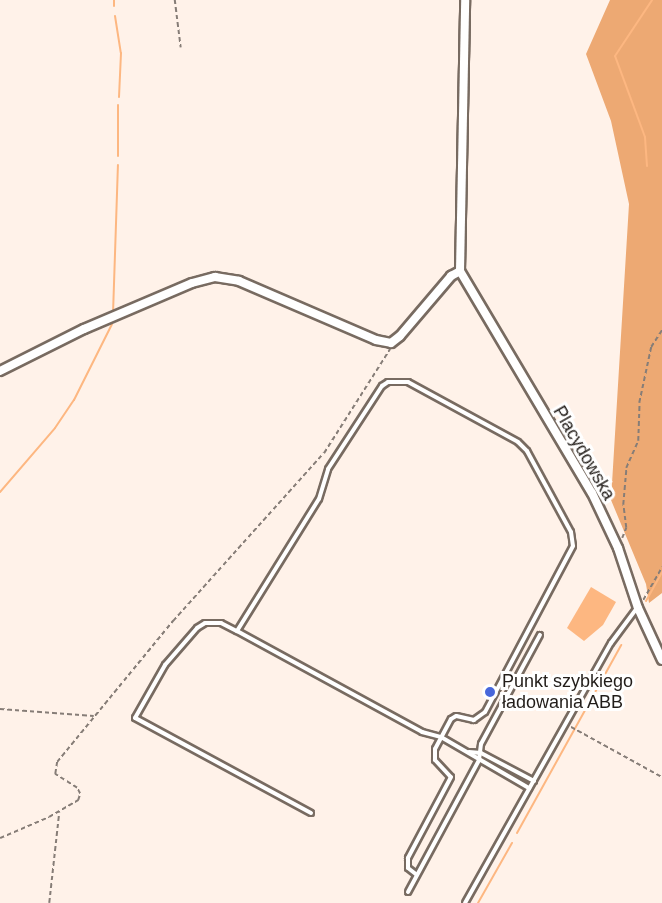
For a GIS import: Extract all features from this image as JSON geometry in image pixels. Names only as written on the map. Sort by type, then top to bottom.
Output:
[{"type":"street","points":[[0,371],[84,329],[192,283],[215,277],[239,281],[376,340],[391,342],[400,336],[451,276],[460,271],[465,0]]},
{"type":"street","name":"Placydowska","points":[[460,271],[592,494],[621,557],[638,608],[662,660]]},
{"type":"lane","points":[[237,631],[319,499],[328,469],[382,386],[388,382],[402,380],[523,446],[571,532],[574,539],[571,552],[481,717],[474,720],[456,716],[451,719],[435,749],[435,760],[451,777],[408,858],[408,868],[417,875]]},
{"type":"lane","points":[[465,903],[612,643],[638,608]]},
{"type":"lane","points":[[311,813],[135,718],[165,665],[197,628],[213,622],[237,631],[422,732],[441,737],[469,752],[479,760],[530,788]]},
{"type":"lane","points":[[408,892],[479,760],[481,744],[540,635]]},
{"type":"lane","points":[[521,646],[531,651]]},
{"type":"lane","points":[[469,752],[481,753],[534,781]]},
{"type":"path","points":[[175,0],[180,48]]},
{"type":"path","points":[[621,557],[626,528],[623,504],[626,468],[638,441],[639,403],[651,347],[662,330]]},
{"type":"path","points":[[0,838],[76,802],[80,794],[77,788],[56,776],[55,767],[173,621],[324,453],[390,352],[391,342]]},
{"type":"path","points":[[638,608],[662,567]]},
{"type":"path","points":[[0,709],[94,717]]},
{"type":"path","points":[[572,727],[662,777]]},
{"type":"path","points":[[49,903],[59,812]]},
{"type":"shaded area","points":[[610,0],[662,0],[662,593],[649,603],[646,584],[611,500],[629,204],[611,121],[586,54]]},
{"type":"shaded area","points":[[591,587],[616,602],[603,625],[584,641],[567,628]]},
{"type":"waterway","points":[[114,0],[114,6]]},
{"type":"waterway","points":[[647,166],[645,137],[615,56],[652,0]]},
{"type":"waterway","points":[[115,16],[121,53],[119,97]]},
{"type":"waterway","points":[[118,105],[118,156]]},
{"type":"waterway","points":[[113,314],[118,165]]},
{"type":"waterway","points":[[0,492],[55,428],[74,400],[112,324]]},
{"type":"waterway","points":[[646,601],[662,572]]},
{"type":"waterway","points":[[517,833],[621,645]]},
{"type":"waterway","points":[[478,903],[512,843]]},
{"type":"place","name":"Punkt szybkiego ładowania ABB","points":[[490,692]]}]
